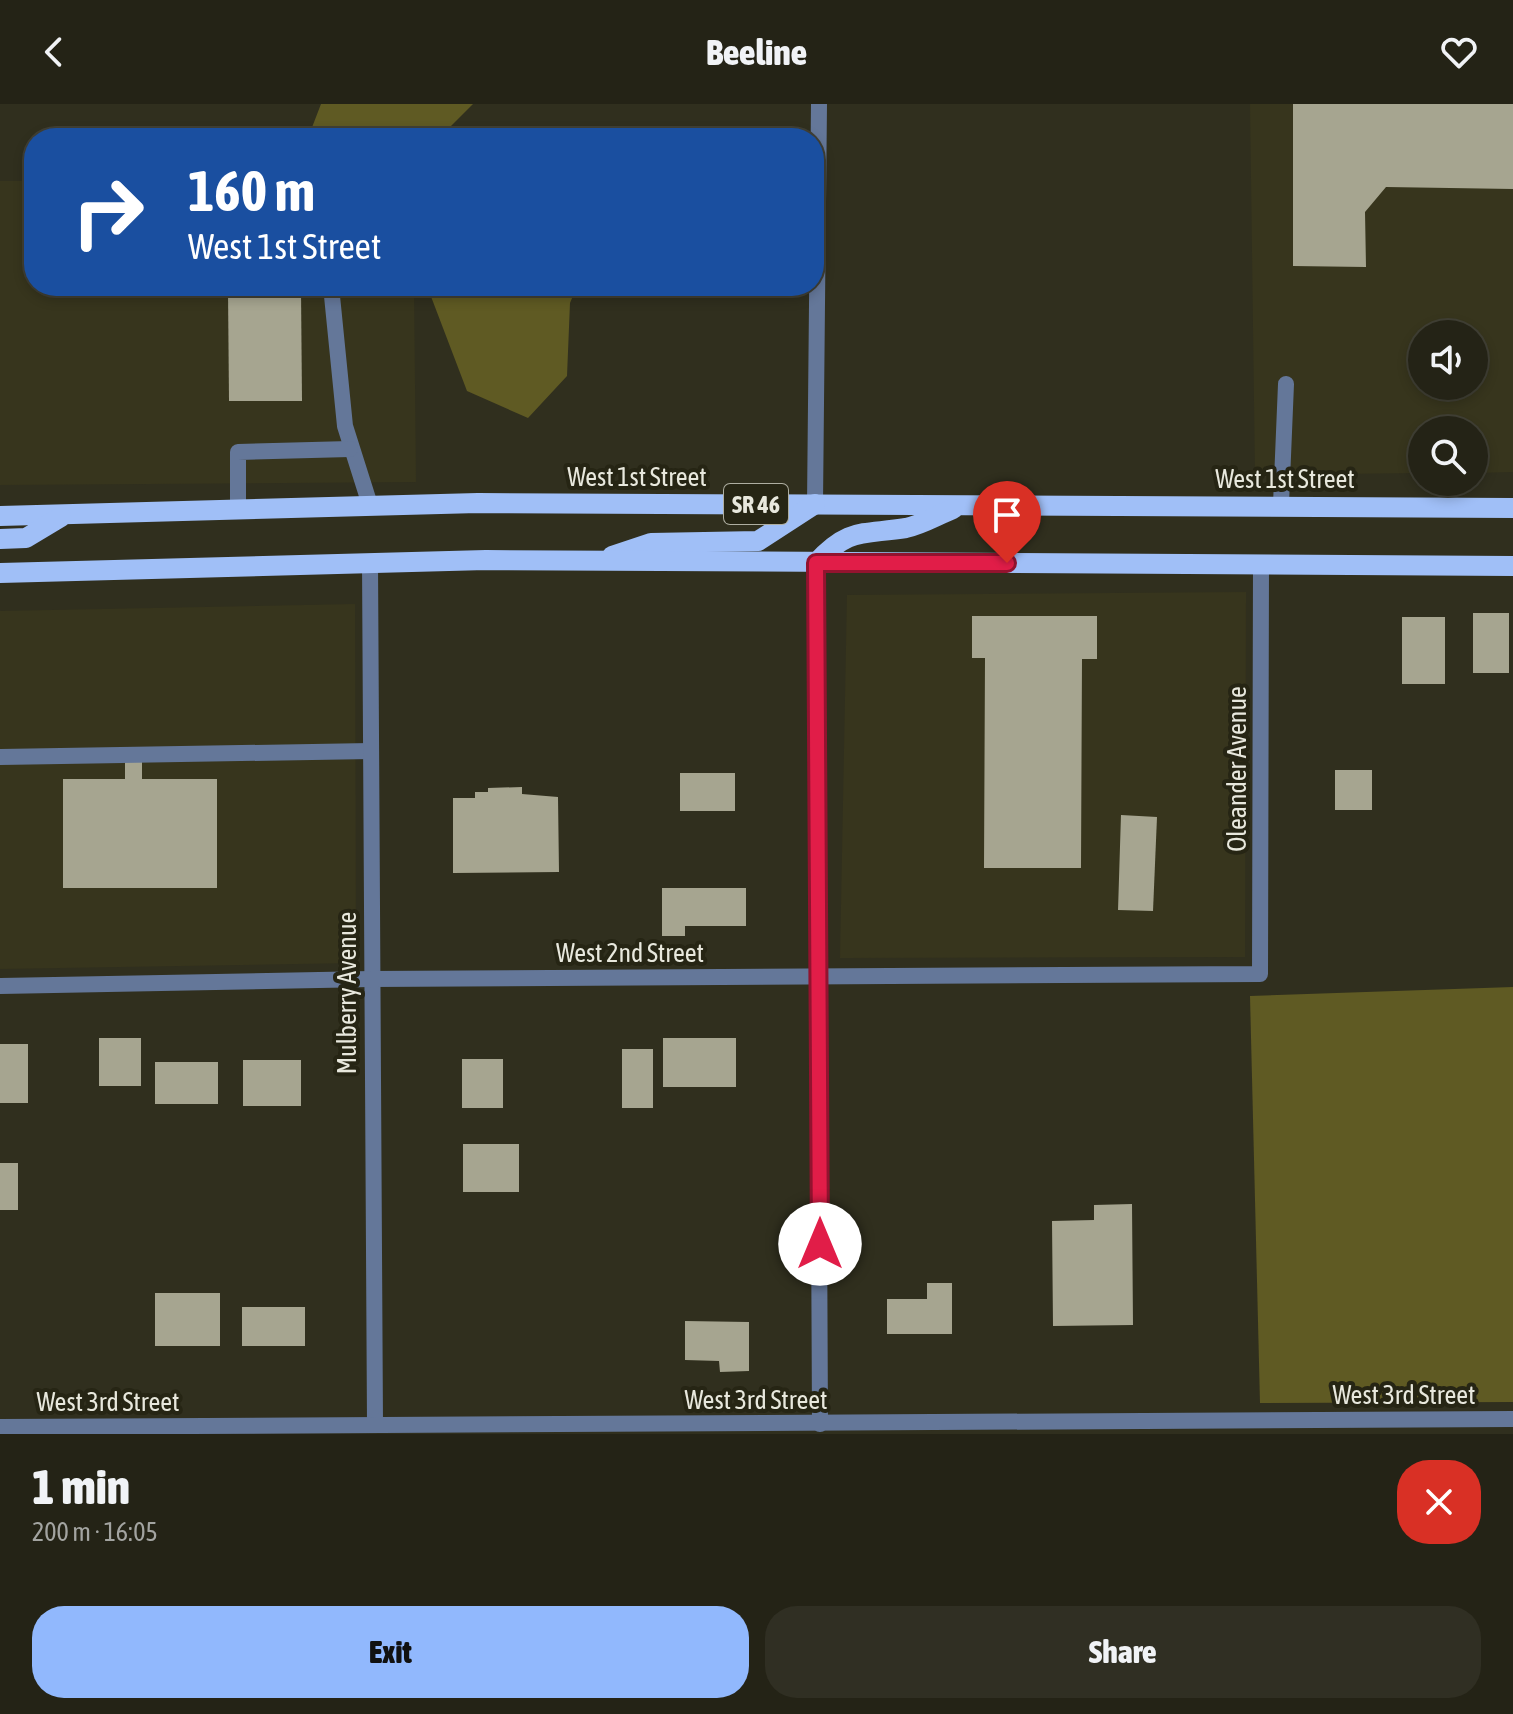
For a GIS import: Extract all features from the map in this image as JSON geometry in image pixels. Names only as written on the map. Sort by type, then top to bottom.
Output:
[{"type":"main road","points":[[597,561],[651,543],[758,541],[815,504]]},
{"type":"main road","points":[[816,563],[836,541],[853,533],[908,528],[964,504]]},
{"type":"main road","name":"West 1st Street","points":[[0,516],[370,505],[1281,504],[1513,508]]},
{"type":"main road","points":[[0,539],[26,538],[64,515]]},
{"type":"main road","name":"SR 46","points":[[0,573],[370,562],[1513,566]]},
{"type":"street","points":[[819,104],[819,128]]},
{"type":"street","points":[[332,296],[350,449],[370,505]]},
{"type":"street","points":[[815,504],[817,296]]},
{"type":"street","points":[[1281,504],[1286,384]]},
{"type":"street","points":[[238,509],[238,452],[350,449]]},
{"type":"street","name":"Mulberry Avenue","points":[[370,562],[375,1429]]},
{"type":"street","points":[[816,563],[820,1424]]},
{"type":"street","name":"Oleander Avenue","points":[[1260,974],[1261,564]]},
{"type":"street","points":[[0,757],[371,751]]},
{"type":"street","name":"West 2nd Street","points":[[0,986],[371,979],[1260,974]]},
{"type":"street","name":"West 3rd Street","points":[[0,1427],[796,1429],[820,1424],[1280,1427],[1513,1419]]},
{"type":"shaded area","points":[[321,104],[473,104],[449,128],[312,128]]},
{"type":"shaded area","points":[[1250,104],[1513,104],[1513,472],[1488,473],[1488,416],[1408,416],[1408,473],[1255,475]]},
{"type":"shaded area","points":[[0,181],[24,181],[24,296],[414,296],[416,482],[0,485]]},
{"type":"shaded area","points":[[431,296],[573,296],[567,376],[528,418],[467,391]]},
{"type":"shaded area","points":[[1246,592],[1245,957],[840,958],[847,595]]},
{"type":"shaded area","points":[[355,604],[356,963],[0,969],[0,611]]},
{"type":"shaded area","points":[[1513,987],[1513,1402],[1260,1403],[1250,996]]},
{"type":"building","points":[[1293,104],[1513,104],[1513,189],[1386,187],[1365,212],[1366,267],[1293,266]]},
{"type":"building","points":[[228,296],[301,296],[302,401],[229,401]]},
{"type":"building","points":[[1473,613],[1509,613],[1509,673],[1473,673]]},
{"type":"building","points":[[972,616],[1097,616],[1097,659],[1082,659],[1081,868],[984,868],[985,658],[972,658]]},
{"type":"building","points":[[1402,617],[1445,617],[1445,684],[1402,684]]},
{"type":"building","points":[[125,762],[142,762],[142,779],[217,779],[217,888],[63,888],[63,779],[125,779]]},
{"type":"building","points":[[1335,770],[1372,770],[1372,810],[1335,810]]},
{"type":"building","points":[[680,773],[735,773],[735,811],[680,811]]},
{"type":"building","points":[[522,787],[522,794],[558,797],[559,872],[453,873],[453,798],[475,798],[475,792],[488,792],[488,788]]},
{"type":"building","points":[[1121,815],[1157,817],[1153,911],[1118,910]]},
{"type":"building","points":[[662,888],[746,888],[746,926],[685,926],[685,936],[662,936]]},
{"type":"building","points":[[99,1038],[141,1038],[141,1086],[99,1086]]},
{"type":"building","points":[[663,1038],[736,1038],[736,1087],[663,1087]]},
{"type":"building","points":[[0,1044],[28,1044],[28,1103],[0,1103]]},
{"type":"building","points":[[622,1049],[653,1049],[653,1108],[622,1108]]},
{"type":"building","points":[[462,1059],[503,1059],[503,1108],[462,1108]]},
{"type":"building","points":[[243,1060],[301,1060],[301,1106],[243,1106]]},
{"type":"building","points":[[155,1062],[218,1062],[218,1104],[155,1104]]},
{"type":"building","points":[[463,1144],[519,1144],[519,1192],[463,1192]]},
{"type":"building","points":[[0,1163],[18,1163],[18,1210],[0,1210]]},
{"type":"building","points":[[1132,1204],[1133,1325],[1053,1326],[1052,1221],[1094,1220],[1094,1205]]},
{"type":"building","points":[[927,1283],[952,1283],[952,1334],[887,1334],[887,1299],[927,1299]]},
{"type":"building","points":[[155,1293],[220,1293],[220,1346],[155,1346]]},
{"type":"building","points":[[242,1307],[305,1307],[305,1346],[242,1346]]},
{"type":"building","points":[[685,1321],[749,1322],[749,1371],[720,1372],[719,1361],[685,1360]]},
{"type":"route","points":[[820,1244],[816,563],[1007,563]]}]
